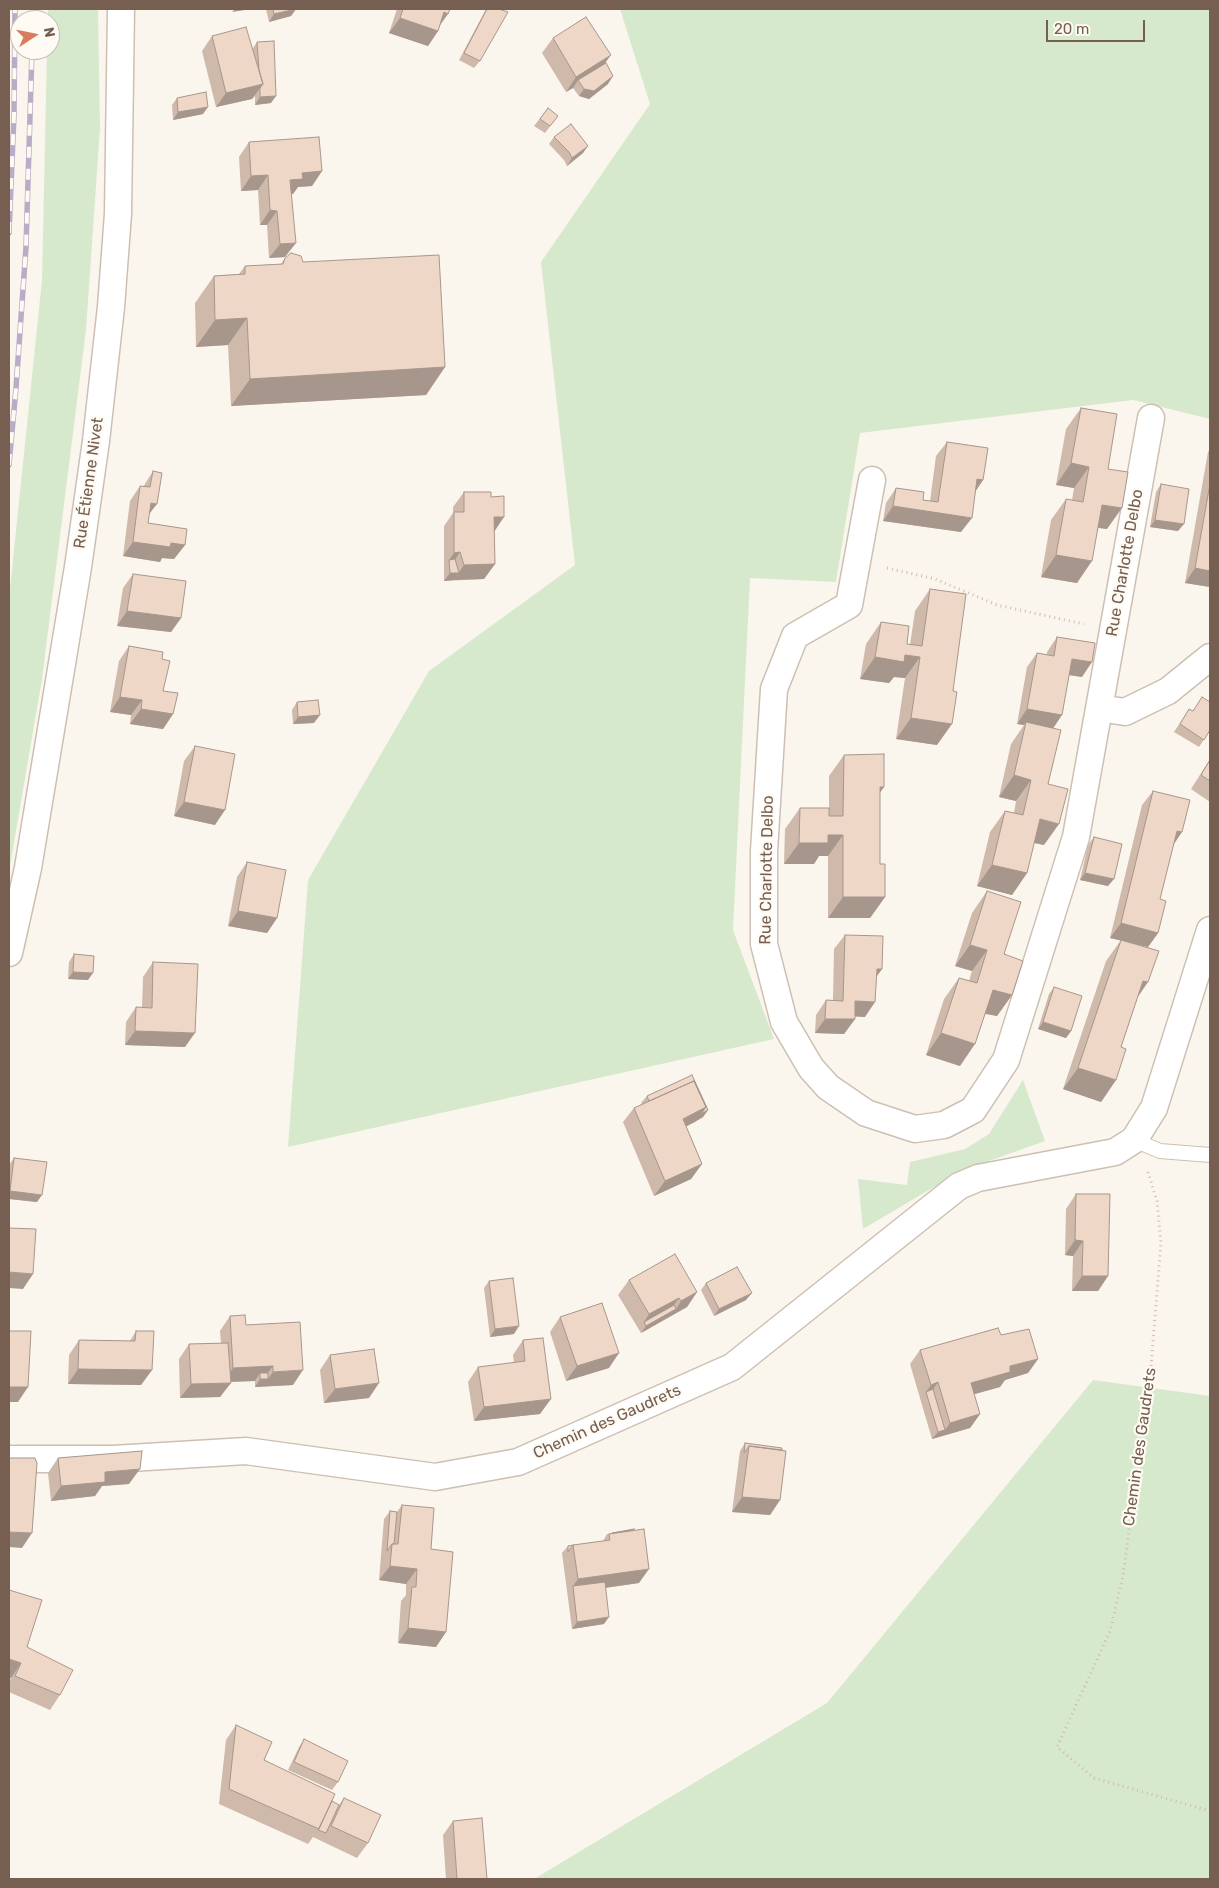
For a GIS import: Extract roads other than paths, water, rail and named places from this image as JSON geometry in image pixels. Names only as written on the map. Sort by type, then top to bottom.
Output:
[{"type":"street","name":"Rue Étienne Nivet","points":[[9,953],[28,868],[78,567],[96,441],[111,306],[118,214],[121,9]]},
{"type":"street","name":"Rue Charlotte Delbo","points":[[872,480],[849,604],[795,636],[774,689],[764,851],[764,944],[784,1022],[811,1068],[828,1087],[866,1114],[915,1129],[944,1125],[973,1110],[1006,1060],[1076,837],[1151,418]]},
{"type":"street","points":[[1099,708],[1125,712],[1168,692],[1210,657]]},
{"type":"street","name":"Chemin des Gaudrets","points":[[9,1459],[113,1459],[246,1451],[435,1477],[518,1462],[732,1367],[959,1186],[978,1178],[1115,1152],[1134,1140],[1154,1108],[1210,930]]},
{"type":"lane","points":[[1134,1140],[1160,1151],[1210,1155]]},
{"type":"railway","points":[[9,233],[14,115],[15,9]]},
{"type":"railway","points":[[9,465],[26,247],[32,60]]}]
